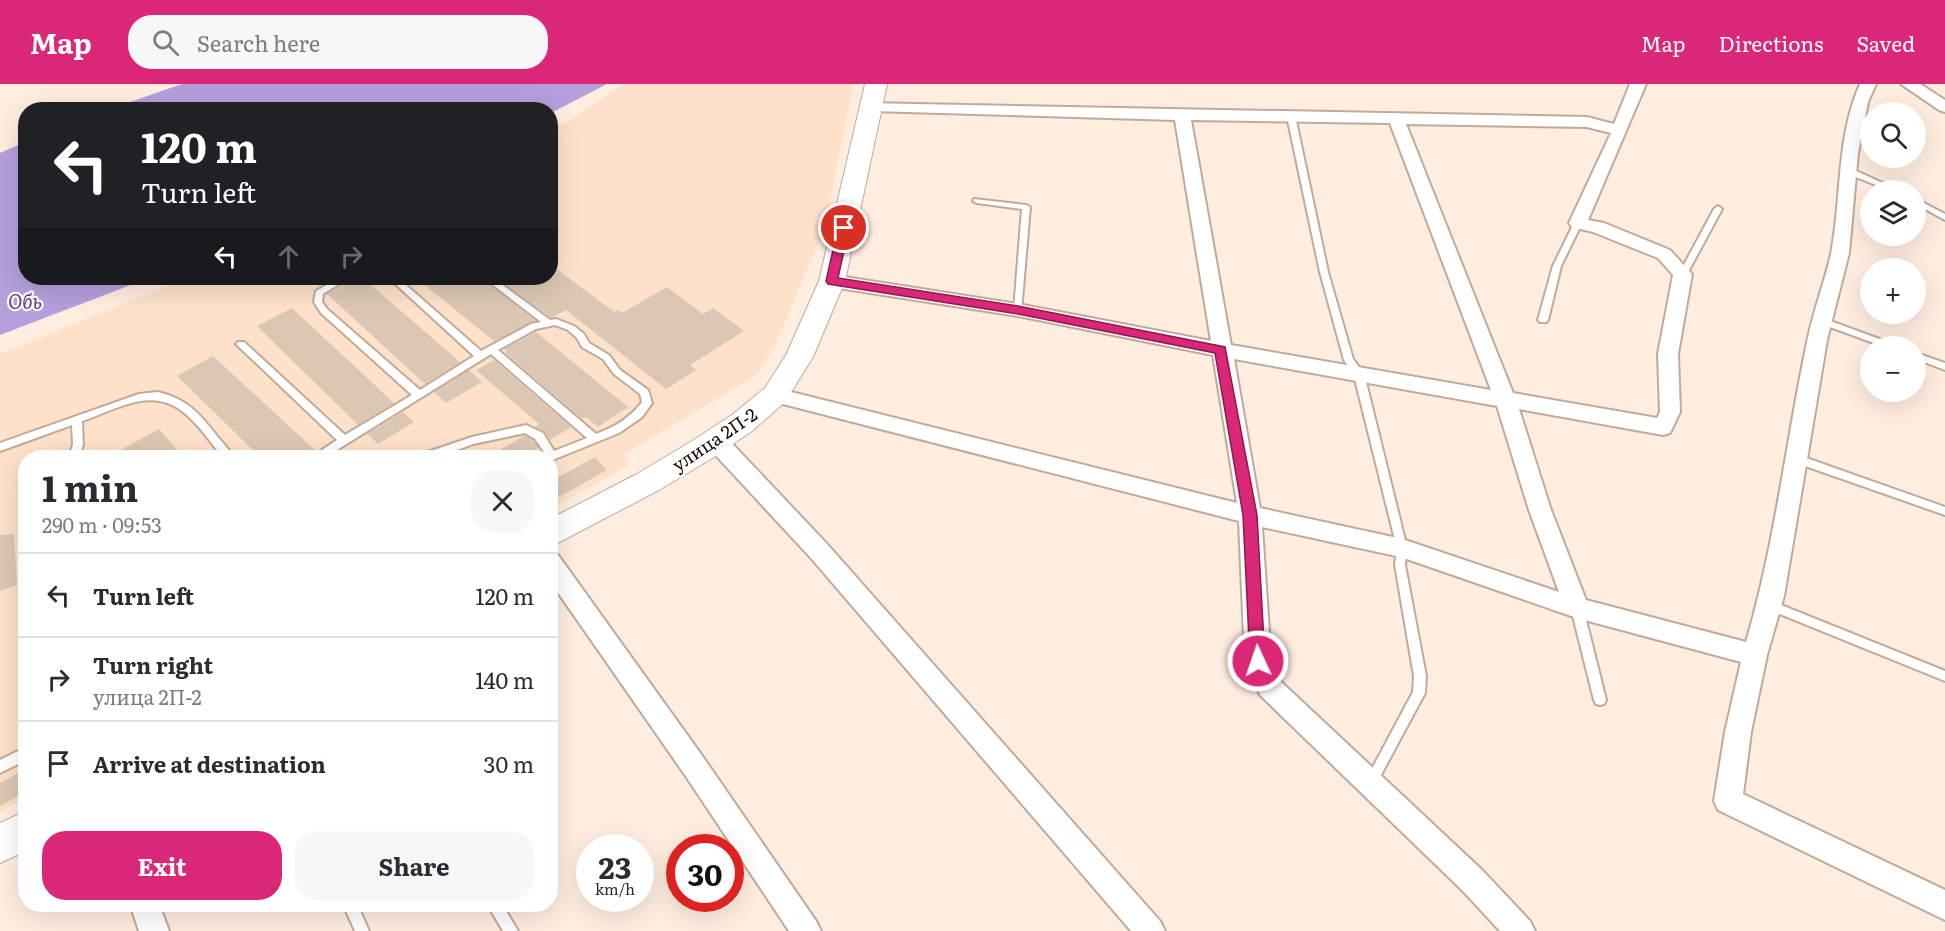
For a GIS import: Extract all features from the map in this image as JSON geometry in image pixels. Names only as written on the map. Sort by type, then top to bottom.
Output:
[{"type":"main road","name":"улица 2П-2","points":[[558,530],[648,482],[716,441],[775,395],[800,357],[832,281],[874,95]]},
{"type":"main road","points":[[0,844],[18,834]]},
{"type":"street","points":[[832,281],[1018,310],[1221,350],[1663,427],[1671,412],[1668,354],[1683,274],[1664,254],[1598,227],[1578,223],[1638,84]]},
{"type":"street","points":[[1868,84],[1860,102],[1839,253],[1822,321],[1769,605],[1738,732],[1728,801],[1945,905]]},
{"type":"street","points":[[1909,84],[1945,107]]},
{"type":"street","points":[[874,95],[1182,115],[1587,122],[1620,130]]},
{"type":"street","points":[[1182,115],[1250,515],[1258,661],[1269,687],[1369,785],[1472,880],[1520,931]]},
{"type":"street","points":[[1396,118],[1505,399],[1540,510],[1577,608]]},
{"type":"street","points":[[775,395],[1250,515],[1402,548],[1577,608],[1755,655]]},
{"type":"street","points":[[716,441],[819,551],[1150,931]]},
{"type":"street","points":[[558,573],[688,756],[806,931]]},
{"type":"street","points":[[147,912],[154,931]]},
{"type":"lane","points":[[1291,116],[1324,272],[1349,360],[1359,374],[1402,548],[1400,565],[1420,676],[1419,693],[1369,785]]},
{"type":"lane","points":[[1849,171],[1870,180]]},
{"type":"lane","points":[[977,201],[1026,207],[1018,310]]},
{"type":"lane","points":[[1926,207],[1945,217]]},
{"type":"lane","points":[[1683,274],[1718,209]]},
{"type":"lane","points":[[1544,320],[1557,266],[1578,223]]},
{"type":"lane","points":[[333,285],[320,293],[318,302],[324,311],[419,395]]},
{"type":"lane","points":[[401,285],[480,356]]},
{"type":"lane","points":[[497,285],[547,322]]},
{"type":"lane","points":[[1822,321],[1863,336]]},
{"type":"lane","points":[[328,450],[480,356],[534,326],[556,322],[571,328],[581,336],[585,345],[606,357],[617,372],[645,392],[647,404],[639,417],[558,454]]},
{"type":"lane","points":[[241,344],[344,440]]},
{"type":"lane","points":[[492,350],[594,438]]},
{"type":"lane","points":[[1926,360],[1945,367]]},
{"type":"lane","points":[[0,447],[78,421],[142,396],[158,394],[171,398],[188,409],[223,450]]},
{"type":"lane","points":[[76,450],[78,421]]},
{"type":"lane","points":[[447,450],[490,436],[526,429],[539,436],[546,450]]},
{"type":"lane","points":[[1795,458],[1945,511]]},
{"type":"lane","points":[[1769,605],[1945,676]]},
{"type":"lane","points":[[1577,608],[1600,700]]},
{"type":"lane","points":[[0,767],[18,757]]},
{"type":"lane","points":[[354,912],[362,931]]},
{"type":"lane","points":[[499,912],[511,931]]},
{"type":"shaded area","points":[[624,84],[853,84],[825,227],[774,348],[755,376],[626,453],[629,465],[558,505],[558,450],[18,450],[18,802],[0,812],[0,354],[170,285],[558,285],[558,126]]},
{"type":"water","points":[[182,84],[607,84],[558,109],[558,102],[130,102]]},
{"type":"water","name":"Обь","points":[[18,145],[18,285],[131,285],[0,335],[0,153]]},
{"type":"building","points":[[558,270],[614,312],[618,310],[622,313],[667,287],[703,314],[713,308],[744,331],[690,365],[696,370],[666,389],[566,310],[551,318],[506,285],[558,285]]},
{"type":"building","points":[[344,285],[371,285],[460,362],[425,384],[327,294]]},
{"type":"building","points":[[425,285],[491,285],[536,321],[494,341]]},
{"type":"building","points":[[292,308],[394,403],[358,425],[257,326]]},
{"type":"building","points":[[536,332],[628,407],[598,427],[586,417],[582,419],[505,353],[507,352],[504,349]]},
{"type":"building","points":[[213,356],[315,450],[253,450],[177,376]]},
{"type":"building","points":[[494,360],[571,427],[550,440],[545,432],[535,427],[539,424],[476,370]]},
{"type":"building","points":[[469,370],[482,382],[446,403],[434,392]]},
{"type":"building","points":[[403,412],[414,422],[378,444],[367,434]]},
{"type":"building","points":[[159,429],[177,450],[121,450]]},
{"type":"building","points":[[525,435],[539,448],[536,450],[500,450]]},
{"type":"building","points":[[595,457],[607,470],[558,498],[558,478]]},
{"type":"building","points":[[14,534],[17,585],[0,591],[0,535]]},
{"type":"building","points":[[18,773],[18,796],[0,806],[0,783]]},
{"type":"route","points":[[844,228],[832,281],[1018,310],[1110,330],[1221,350],[1250,515],[1258,661]]}]
